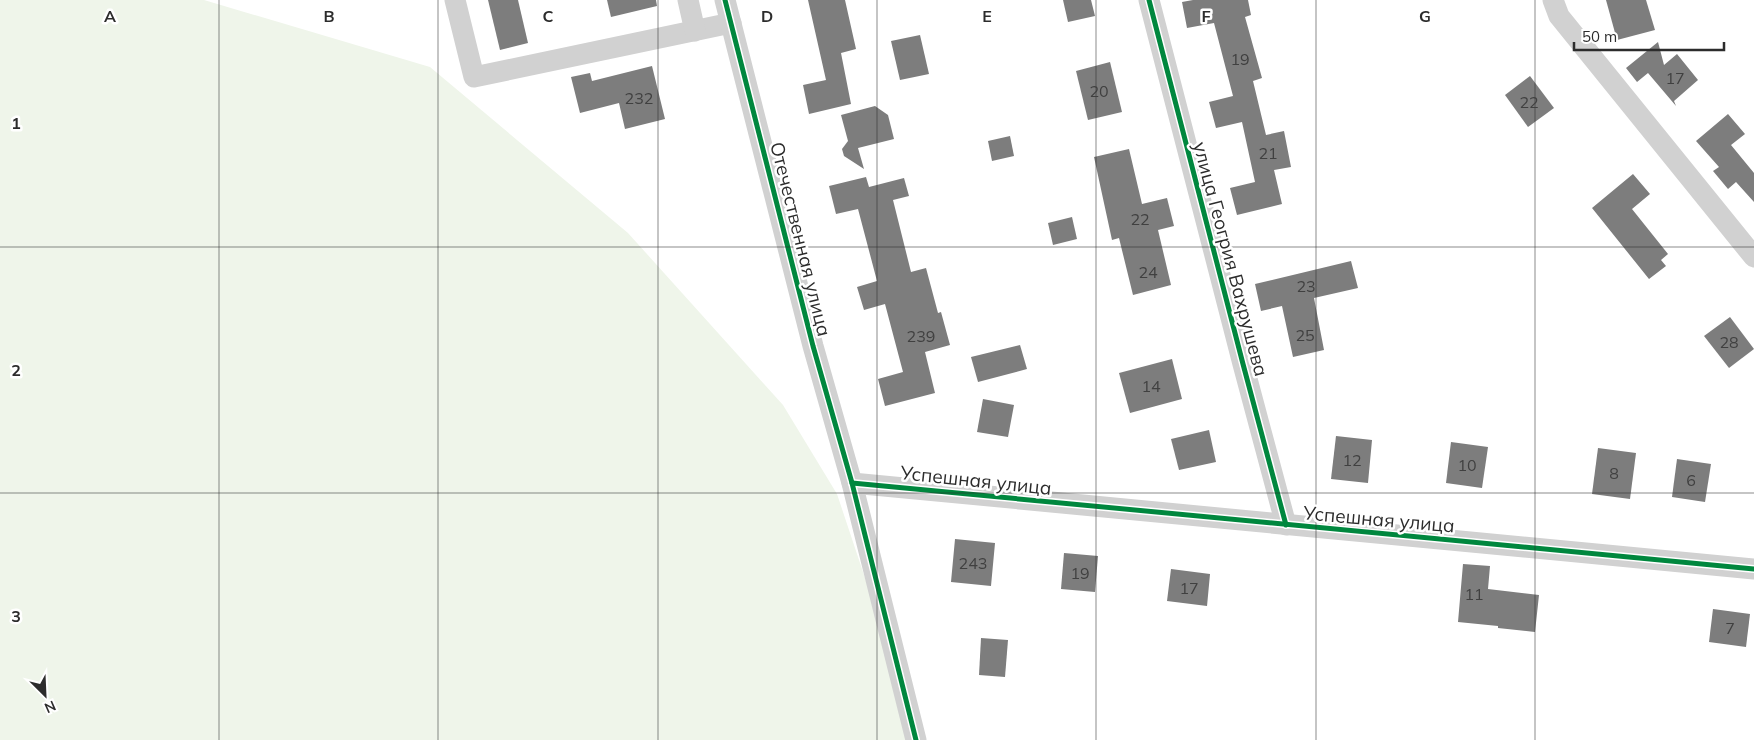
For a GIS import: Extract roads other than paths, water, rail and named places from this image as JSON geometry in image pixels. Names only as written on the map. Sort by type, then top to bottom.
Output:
[{"type":"street","points":[[455,0],[474,77],[731,23]]},
{"type":"street","points":[[688,0],[695,31]]},
{"type":"street","name":"Отечественная улица","points":[[725,0],[813,346],[852,483],[916,740]]},
{"type":"street","name":"улица Геогрия Вахрушева","points":[[1149,0],[1286,525]]},
{"type":"street","points":[[1553,0],[1560,16],[1754,257]]},
{"type":"street","name":"Успешная улица","points":[[852,483],[1754,569]]}]
